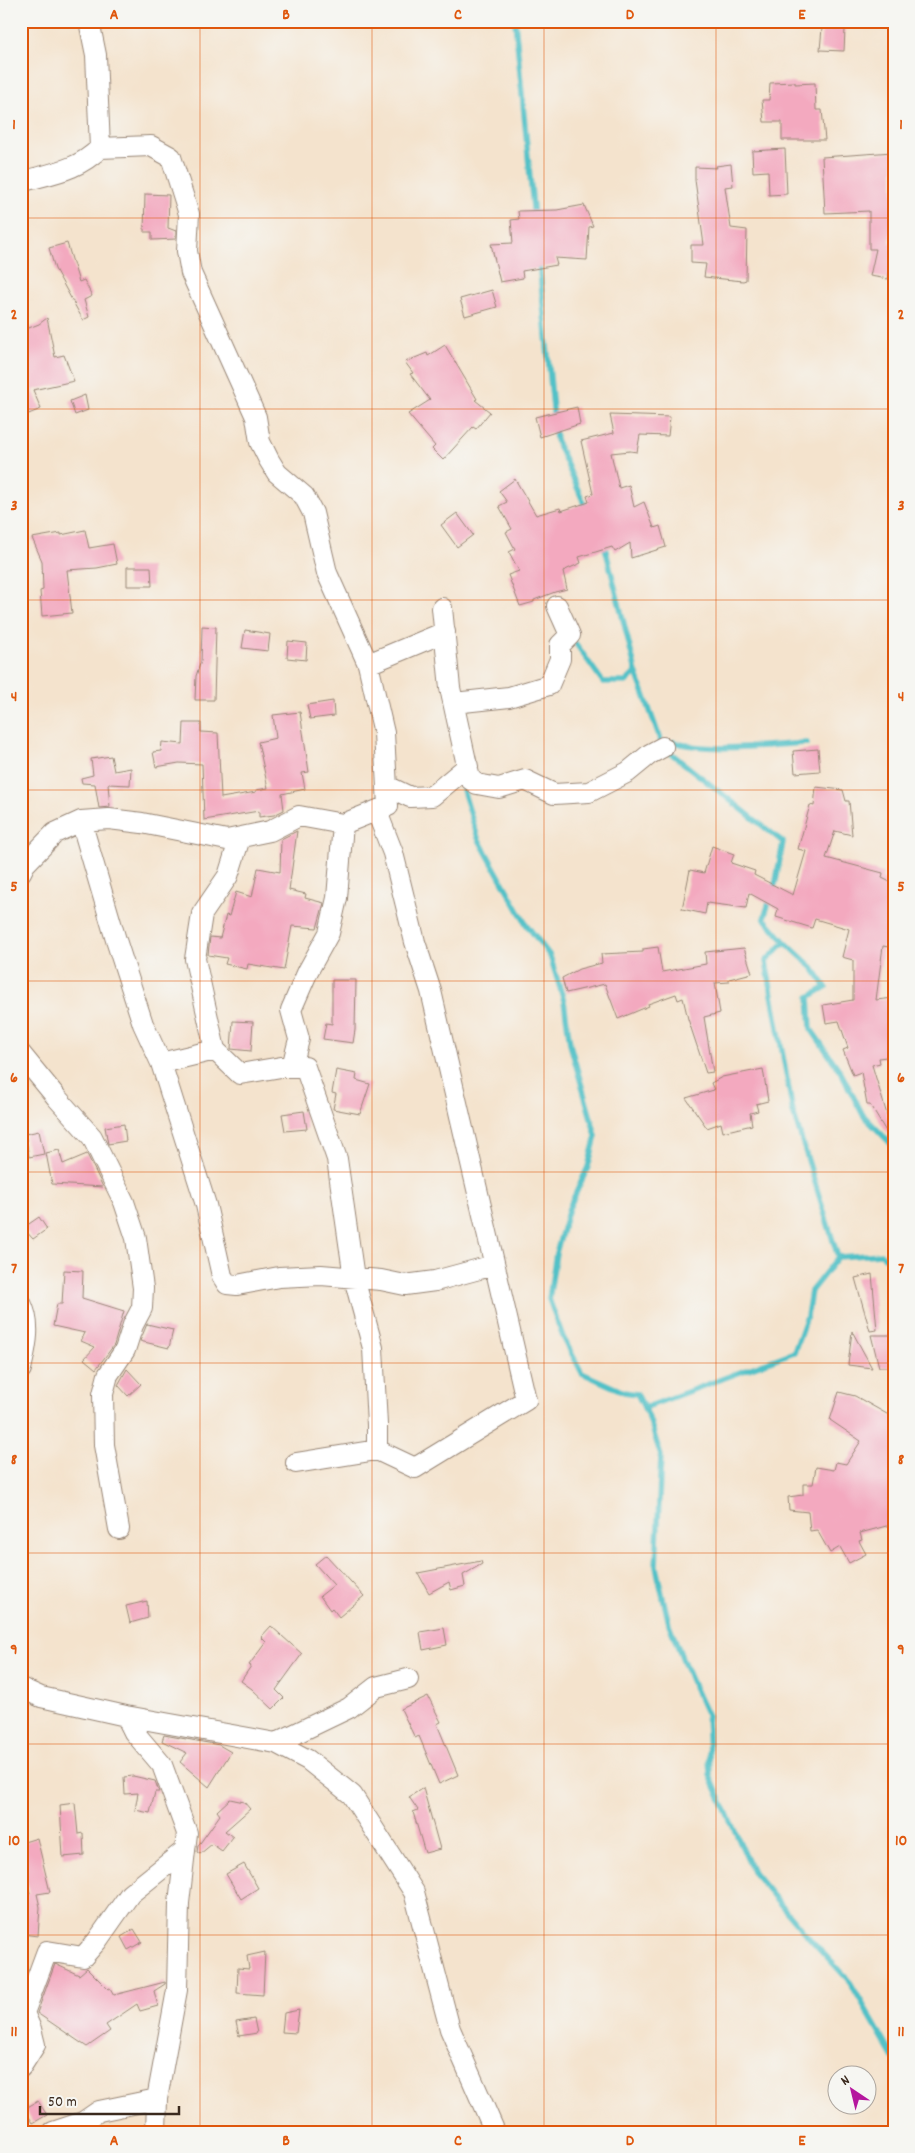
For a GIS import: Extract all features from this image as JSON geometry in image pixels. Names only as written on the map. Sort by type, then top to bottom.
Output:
[{"type":"street","points":[[89,21],[96,55],[100,148]]},
{"type":"street","points":[[21,182],[45,174],[61,172],[91,157],[100,148],[151,146],[171,157],[189,214],[187,251],[191,273],[256,417],[260,442],[269,460],[277,473],[304,496],[313,513],[327,573],[368,664],[384,733],[388,806],[344,824],[298,816],[270,831],[227,840],[109,819],[81,821],[56,833],[25,864],[21,872]]},
{"type":"street","points":[[454,703],[509,697],[550,684],[560,659],[560,645],[570,635],[557,606]]},
{"type":"street","points":[[442,608],[450,688],[470,779],[477,784],[499,788],[525,780],[554,794],[589,792],[628,772],[650,754],[663,747]]},
{"type":"street","points":[[368,664],[445,632]]},
{"type":"street","points":[[387,786],[410,797],[432,796],[468,766]]},
{"type":"street","points":[[296,1464],[377,1450],[415,1468],[526,1400],[431,991],[415,942],[393,853],[377,812]]},
{"type":"street","points":[[81,821],[140,1015],[161,1063],[206,1205],[222,1276],[227,1284],[237,1285],[279,1277],[321,1275],[381,1280],[405,1285],[436,1282],[494,1265]]},
{"type":"street","points":[[292,1067],[300,1039],[291,1010],[308,971],[329,933],[337,898],[344,824]]},
{"type":"street","points":[[240,838],[228,876],[202,914],[195,960],[215,1050],[240,1074],[281,1067],[304,1067],[337,1159],[354,1278],[373,1348],[378,1424],[377,1450]]},
{"type":"street","points":[[161,1063],[215,1050]]},
{"type":"street","points":[[21,1054],[56,1098],[92,1137],[124,1202],[136,1238],[143,1288],[142,1308],[133,1325],[125,1350],[108,1375],[103,1394],[104,1444],[118,1529]]},
{"type":"street","points":[[21,1369],[28,1341],[23,1310]]},
{"type":"street","points":[[276,1743],[349,1708],[376,1687],[408,1679]]},
{"type":"street","points":[[21,1688],[41,1697],[126,1716],[276,1743],[308,1760],[352,1795],[414,1892],[450,2030],[495,2132]]},
{"type":"street","points":[[126,1716],[134,1732],[162,1765],[187,1833],[179,1903],[177,1990],[157,2099],[156,2132]]},
{"type":"street","points":[[21,2067],[35,2045],[31,2029],[24,2014],[47,1951],[82,1957],[97,1941],[130,1894],[185,1850]]},
{"type":"street","points":[[53,2132],[84,2122],[99,2111],[157,2099]]},
{"type":"building","points":[[822,28],[845,29],[844,51],[820,50]]},
{"type":"building","points":[[795,82],[795,84],[815,83],[816,110],[822,110],[825,140],[782,140],[782,122],[764,122],[762,100],[769,100],[770,83]]},
{"type":"building","points":[[785,149],[787,194],[769,195],[768,171],[753,172],[752,151]]},
{"type":"building","points":[[893,152],[893,205],[890,243],[894,244],[894,249],[888,279],[870,276],[876,249],[869,249],[869,211],[825,213],[822,157]]},
{"type":"building","points":[[731,164],[733,186],[725,187],[731,228],[747,230],[746,280],[743,281],[704,277],[706,264],[691,263],[691,245],[704,245],[695,167],[717,168],[716,166]]},
{"type":"building","points":[[145,194],[169,195],[168,228],[176,231],[176,239],[152,240],[152,232],[144,232]]},
{"type":"building","points":[[584,205],[593,226],[589,227],[587,260],[555,258],[557,265],[522,271],[523,278],[500,282],[491,244],[513,243],[511,220],[519,219],[518,211],[557,210]]},
{"type":"building","points":[[67,243],[79,282],[84,280],[92,296],[84,300],[89,317],[83,320],[55,269],[49,248]]},
{"type":"building","points":[[492,290],[497,307],[465,316],[460,299]]},
{"type":"building","points":[[47,318],[55,357],[64,355],[74,381],[33,390],[41,409],[21,417],[21,331],[39,324]]},
{"type":"building","points":[[445,345],[477,399],[475,400],[490,412],[476,429],[473,427],[443,460],[432,449],[435,446],[408,414],[430,400],[410,374],[413,373],[405,362],[427,353],[428,356]]},
{"type":"building","points":[[85,395],[88,410],[75,415],[70,401]]},
{"type":"building","points":[[577,407],[580,424],[540,437],[535,417]]},
{"type":"building","points":[[610,415],[670,417],[668,436],[640,435],[637,452],[611,453],[619,488],[629,485],[634,507],[644,502],[654,528],[660,526],[666,547],[631,558],[630,543],[615,552],[612,547],[579,557],[581,563],[563,571],[567,589],[520,606],[508,575],[519,571],[509,552],[515,549],[506,532],[512,529],[499,506],[507,502],[499,491],[515,479],[536,515],[560,508],[561,511],[589,502],[587,496],[593,494],[581,441],[614,433]]},
{"type":"building","points":[[457,513],[473,535],[457,547],[441,525]]},
{"type":"building","points":[[85,530],[89,548],[113,544],[117,564],[97,568],[67,570],[72,613],[42,616],[40,591],[43,590],[42,561],[32,538]]},
{"type":"building","points":[[127,567],[151,567],[152,586],[127,586]]},
{"type":"building","points":[[202,626],[216,627],[214,700],[195,700],[196,676],[201,661]]},
{"type":"building","points":[[245,630],[270,634],[268,651],[242,648]]},
{"type":"building","points":[[288,641],[307,643],[306,660],[287,658]]},
{"type":"building","points":[[333,701],[334,716],[310,719],[307,705]]},
{"type":"building","points":[[300,712],[309,772],[302,773],[305,789],[282,794],[284,810],[274,815],[259,817],[259,811],[204,820],[202,764],[179,763],[156,767],[153,752],[161,751],[162,742],[183,744],[184,723],[201,723],[201,732],[218,733],[221,798],[268,788],[258,742],[276,738],[273,715]]},
{"type":"building","points":[[818,749],[820,771],[795,773],[793,751]]},
{"type":"building","points":[[111,756],[114,771],[131,768],[130,785],[108,784],[110,807],[99,808],[95,784],[82,783],[81,778],[93,775],[91,759]]},
{"type":"building","points":[[816,787],[843,790],[846,801],[849,801],[852,835],[835,831],[826,858],[883,873],[882,878],[894,884],[894,948],[883,946],[876,1000],[894,998],[894,1056],[879,1058],[880,1063],[872,1065],[892,1131],[887,1133],[870,1105],[867,1105],[861,1072],[853,1075],[843,1050],[848,1048],[839,1021],[826,1023],[823,1005],[853,1000],[853,960],[842,957],[849,929],[815,919],[812,928],[776,917],[778,909],[749,893],[746,908],[707,903],[705,914],[682,909],[690,870],[704,873],[712,846],[734,854],[731,863],[755,871],[754,875],[793,895],[806,851],[798,849],[810,805],[814,806]]},
{"type":"building","points":[[297,831],[289,890],[306,894],[305,898],[324,903],[317,928],[292,926],[284,970],[248,964],[247,969],[225,964],[227,958],[208,955],[210,937],[220,938],[226,915],[229,916],[236,892],[252,897],[258,868],[280,872],[281,839]]},
{"type":"building","points":[[658,947],[662,972],[706,964],[705,952],[744,948],[752,973],[729,979],[729,982],[715,983],[720,1013],[704,1017],[713,1072],[706,1073],[683,998],[678,1000],[676,994],[648,1004],[649,1006],[618,1019],[605,984],[566,993],[562,978],[579,969],[602,963],[601,954],[643,952],[643,949]]},
{"type":"building","points":[[332,980],[356,980],[353,1043],[323,1039],[326,1023],[332,1024]]},
{"type":"building","points":[[233,1021],[253,1022],[251,1051],[231,1049]]},
{"type":"building","points":[[763,1069],[768,1101],[756,1104],[758,1111],[750,1113],[752,1125],[723,1132],[721,1123],[707,1128],[686,1098],[714,1090],[711,1083],[722,1077]]},
{"type":"building","points":[[336,1070],[357,1074],[356,1080],[370,1084],[360,1114],[333,1109],[336,1094],[332,1093]]},
{"type":"building","points":[[304,1111],[307,1129],[285,1131],[282,1114]]},
{"type":"building","points":[[124,1124],[126,1141],[108,1144],[105,1127]]},
{"type":"building","points":[[39,1131],[44,1154],[29,1157],[25,1134]]},
{"type":"building","points":[[59,1150],[63,1164],[87,1154],[103,1187],[52,1184],[46,1153]]},
{"type":"building","points":[[39,1217],[47,1229],[33,1239],[23,1228]]},
{"type":"building","points":[[64,1270],[83,1271],[82,1298],[124,1311],[114,1345],[96,1369],[84,1359],[95,1347],[81,1341],[85,1333],[53,1326],[57,1304],[62,1304]]},
{"type":"building","points":[[872,1274],[877,1330],[870,1331],[855,1278]]},
{"type":"building","points":[[147,1324],[173,1330],[169,1348],[140,1341]]},
{"type":"building","points":[[852,1331],[872,1368],[848,1365]]},
{"type":"building","points":[[871,1335],[894,1335],[894,1367],[879,1367]]},
{"type":"building","points":[[127,1369],[141,1384],[128,1396],[118,1385]]},
{"type":"building","points":[[839,1392],[855,1396],[894,1418],[894,1524],[860,1533],[862,1540],[859,1541],[866,1554],[849,1563],[840,1547],[830,1553],[817,1530],[810,1531],[808,1512],[789,1510],[788,1497],[803,1495],[803,1484],[813,1484],[816,1467],[834,1470],[836,1462],[846,1464],[861,1441],[830,1420]]},
{"type":"building","points":[[326,1555],[364,1596],[339,1617],[332,1608],[330,1610],[320,1596],[334,1585],[315,1564]]},
{"type":"building","points":[[481,1561],[482,1564],[463,1575],[465,1586],[451,1590],[449,1582],[429,1593],[418,1573]]},
{"type":"building","points":[[147,1601],[148,1618],[130,1623],[126,1606]]},
{"type":"building","points":[[271,1626],[302,1654],[276,1690],[284,1698],[273,1709],[241,1681],[251,1666],[249,1665],[266,1642],[261,1637]]},
{"type":"building","points":[[444,1628],[447,1645],[423,1650],[420,1632]]},
{"type":"building","points":[[428,1696],[441,1722],[437,1724],[458,1775],[439,1784],[419,1736],[415,1738],[401,1709]]},
{"type":"building","points":[[164,1735],[219,1745],[231,1752],[209,1787],[180,1762],[187,1753],[162,1741]]},
{"type":"building","points":[[133,1776],[155,1781],[159,1792],[155,1792],[150,1813],[135,1810],[138,1793],[125,1794],[124,1777]]},
{"type":"building","points":[[423,1788],[440,1849],[425,1853],[413,1812],[418,1810],[409,1797]]},
{"type":"building","points":[[230,1799],[244,1802],[250,1809],[225,1831],[233,1837],[222,1851],[212,1844],[200,1854],[197,1852],[198,1846],[220,1815],[217,1811]]},
{"type":"building","points":[[75,1803],[78,1834],[83,1833],[84,1855],[63,1857],[60,1805]]},
{"type":"building","points":[[37,1838],[50,1892],[37,1894],[40,1907],[38,1936],[21,1934],[21,1895],[30,1893],[21,1862],[21,1843]]},
{"type":"building","points":[[244,1864],[258,1888],[241,1899],[226,1874]]},
{"type":"building","points":[[134,1929],[142,1942],[128,1950],[121,1937]]},
{"type":"building","points":[[265,1952],[263,1995],[237,1993],[238,1968],[249,1969],[247,1956]]},
{"type":"building","points":[[55,1964],[79,1975],[87,1968],[108,1989],[110,1988],[114,1995],[165,1982],[165,1984],[154,1991],[158,2006],[140,2011],[137,2004],[106,2025],[110,2031],[87,2047],[37,2013]]},
{"type":"building","points":[[299,2010],[296,2033],[282,2032],[284,2013]]},
{"type":"building","points":[[254,2019],[257,2033],[239,2036],[236,2022]]},
{"type":"building","points":[[38,2101],[47,2115],[33,2123],[24,2109]]},
{"type":"waterway","points":[[515,21],[534,218]]},
{"type":"waterway","points":[[539,262],[556,440],[587,510]]},
{"type":"waterway","points":[[604,543],[636,672],[663,747],[783,842],[776,881],[764,918],[785,942],[766,961],[793,1112],[838,1257],[881,1254],[894,1265]]},
{"type":"waterway","points":[[576,644],[603,682],[626,682],[636,672]]},
{"type":"waterway","points":[[665,746],[674,742],[721,748],[807,743]]},
{"type":"waterway","points":[[463,790],[478,838],[526,924],[550,956],[564,1001],[570,1044],[596,1136],[588,1167],[569,1208],[556,1253],[549,1299],[563,1337],[582,1373],[624,1392],[637,1394],[648,1415],[661,1456],[656,1567],[669,1624],[707,1715],[710,1775],[753,1872],[802,1930],[850,1982],[894,2058]]},
{"type":"waterway","points":[[785,942],[813,968],[826,987],[809,997],[811,1029],[840,1071],[863,1115],[894,1147]]},
{"type":"waterway","points":[[644,1408],[794,1352],[807,1316],[811,1291],[838,1257]]}]
